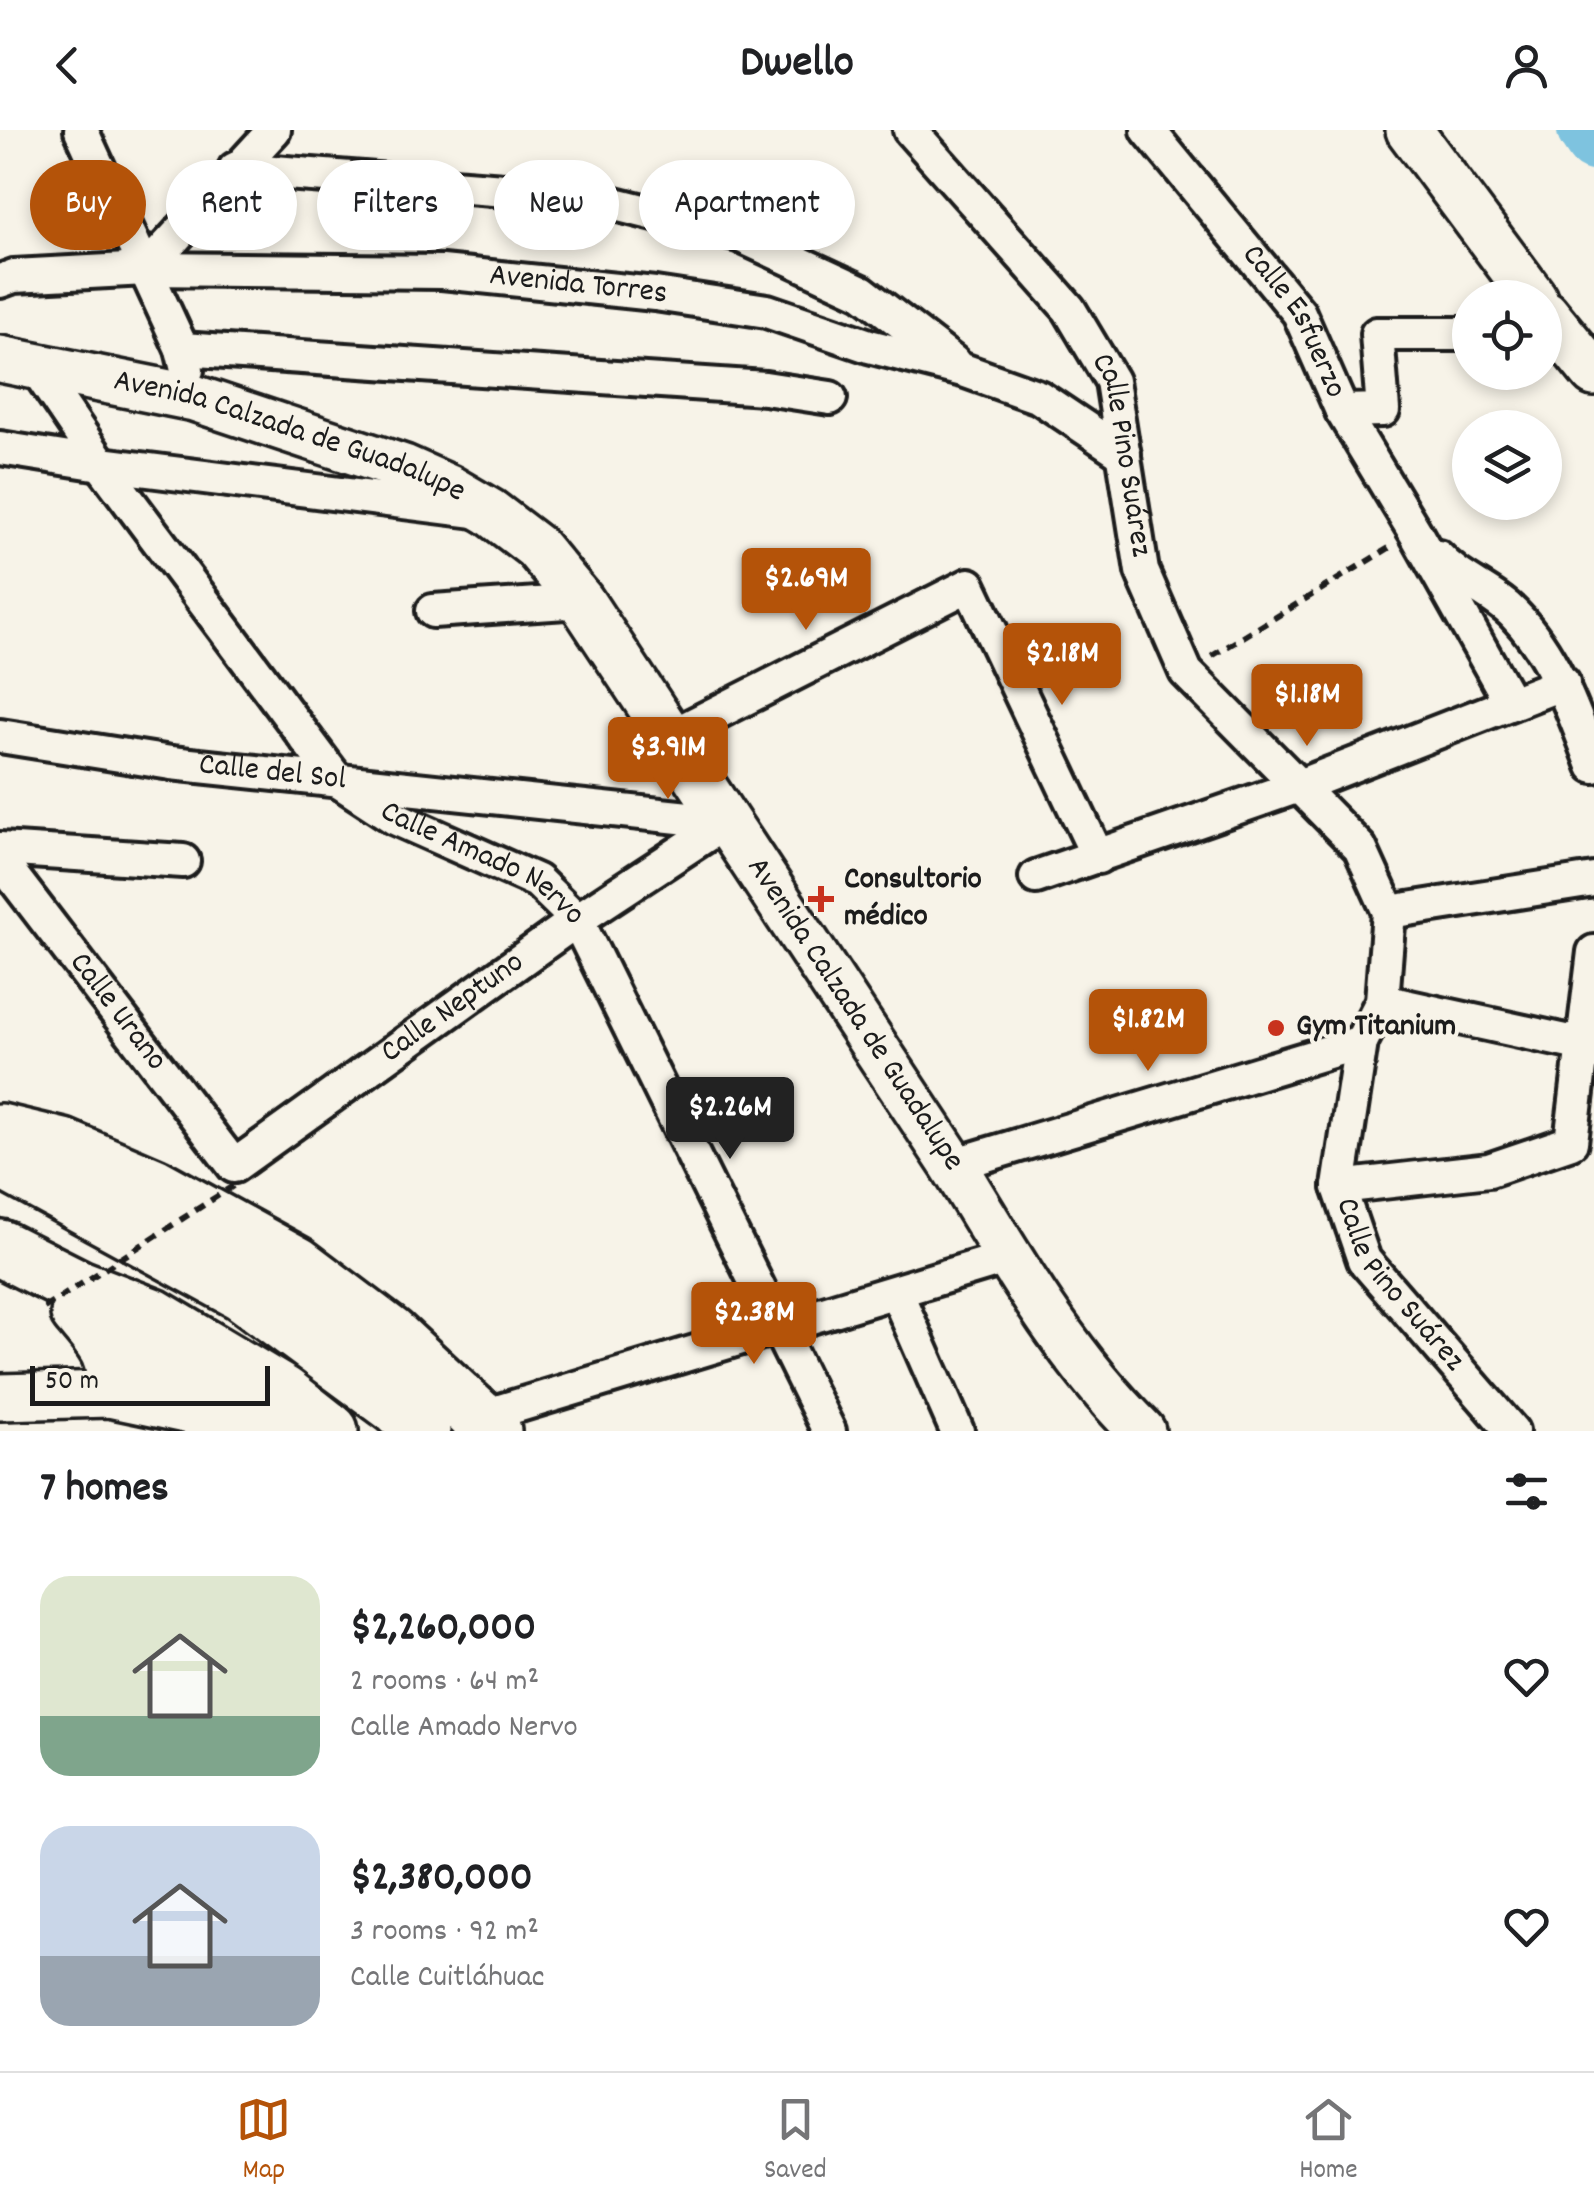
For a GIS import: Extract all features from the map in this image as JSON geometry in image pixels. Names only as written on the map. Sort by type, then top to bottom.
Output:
[{"type":"highway","points":[[0,1132],[63,1147],[154,1186],[296,1264],[390,1334],[487,1424]]},
{"type":"highway","points":[[0,1160],[242,1292],[398,1407],[422,1431]]},
{"type":"highway","points":[[38,1284],[262,1431]]},
{"type":"highway","points":[[38,1284],[79,1288],[154,1317],[283,1394],[330,1431]]},
{"type":"street","points":[[81,130],[182,349],[194,398]]},
{"type":"street","points":[[244,160],[274,130]]},
{"type":"street","name":"Calle Pino Suárez","points":[[910,130],[1070,309],[1112,381],[1142,570],[1186,672],[1360,848],[1389,912],[1382,1002],[1361,1042],[1339,1187],[1364,1260],[1512,1431]]},
{"type":"street","name":"Calle Esfuerzo","points":[[1148,130],[1299,314],[1342,411],[1416,532]]},
{"type":"street","points":[[1409,130],[1521,280]]},
{"type":"street","points":[[297,174],[582,196],[740,235],[862,292],[963,370]]},
{"type":"street","points":[[146,269],[166,247]]},
{"type":"street","name":"Avenida Torres","points":[[0,281],[14,276],[146,269],[442,272],[655,294],[767,312],[869,346],[963,370],[1038,397],[1124,454]]},
{"type":"street","points":[[1342,411],[1383,410],[1377,334],[1452,334]]},
{"type":"street","points":[[1562,340],[1594,373]]},
{"type":"street","points":[[182,349],[765,388],[830,398]]},
{"type":"street","name":"Avenida Calzada de Guadalupe","points":[[17,362],[194,398],[404,468],[490,512],[536,547],[581,601],[671,736],[954,1166],[1009,1257],[1106,1396],[1142,1431]]},
{"type":"street","name":"Calle Amado Nervo","points":[[17,362],[102,464],[336,780],[395,818],[538,881],[577,920],[828,1431]]},
{"type":"street","points":[[0,448],[490,512]]},
{"type":"street","points":[[1416,532],[1450,570],[1513,613],[1563,683],[1594,766]]},
{"type":"street","points":[[1416,532],[1511,703]]},
{"type":"street","points":[[671,736],[969,585],[1098,858]]},
{"type":"street","points":[[433,611],[581,601]]},
{"type":"street","points":[[1036,877],[1299,786],[1563,683]]},
{"type":"street","name":"Calle del Sol","points":[[0,736],[171,764],[726,822]]},
{"type":"street","name":"Calle Neptuno","points":[[234,1176],[577,920],[726,822]]},
{"type":"street","points":[[0,849],[183,861]]},
{"type":"street","name":"Calle Urano","points":[[0,860],[234,1176]]},
{"type":"street","points":[[1389,912],[1594,880]]},
{"type":"street","points":[[1339,1187],[1489,1170],[1570,1142],[1594,952]]},
{"type":"street","points":[[1382,1002],[1584,1045]]},
{"type":"street","points":[[954,1166],[1361,1042]]},
{"type":"street","points":[[487,1424],[777,1328],[1009,1257]]},
{"type":"street","points":[[38,1284],[108,1360],[109,1394]]},
{"type":"street","points":[[896,1292],[957,1431]]},
{"type":"street","points":[[1,1402],[109,1394],[195,1412],[240,1431]]},
{"type":"path","points":[[1186,672],[1416,532]]},
{"type":"path","points":[[38,1284],[234,1176]]},
{"type":"waterway","points":[[1586,130],[1594,142]]},
{"type":"place","name":"Consultorio médico","points":[[821,899]]},
{"type":"place","name":"Gym Titanium","points":[[1276,1028]]}]
